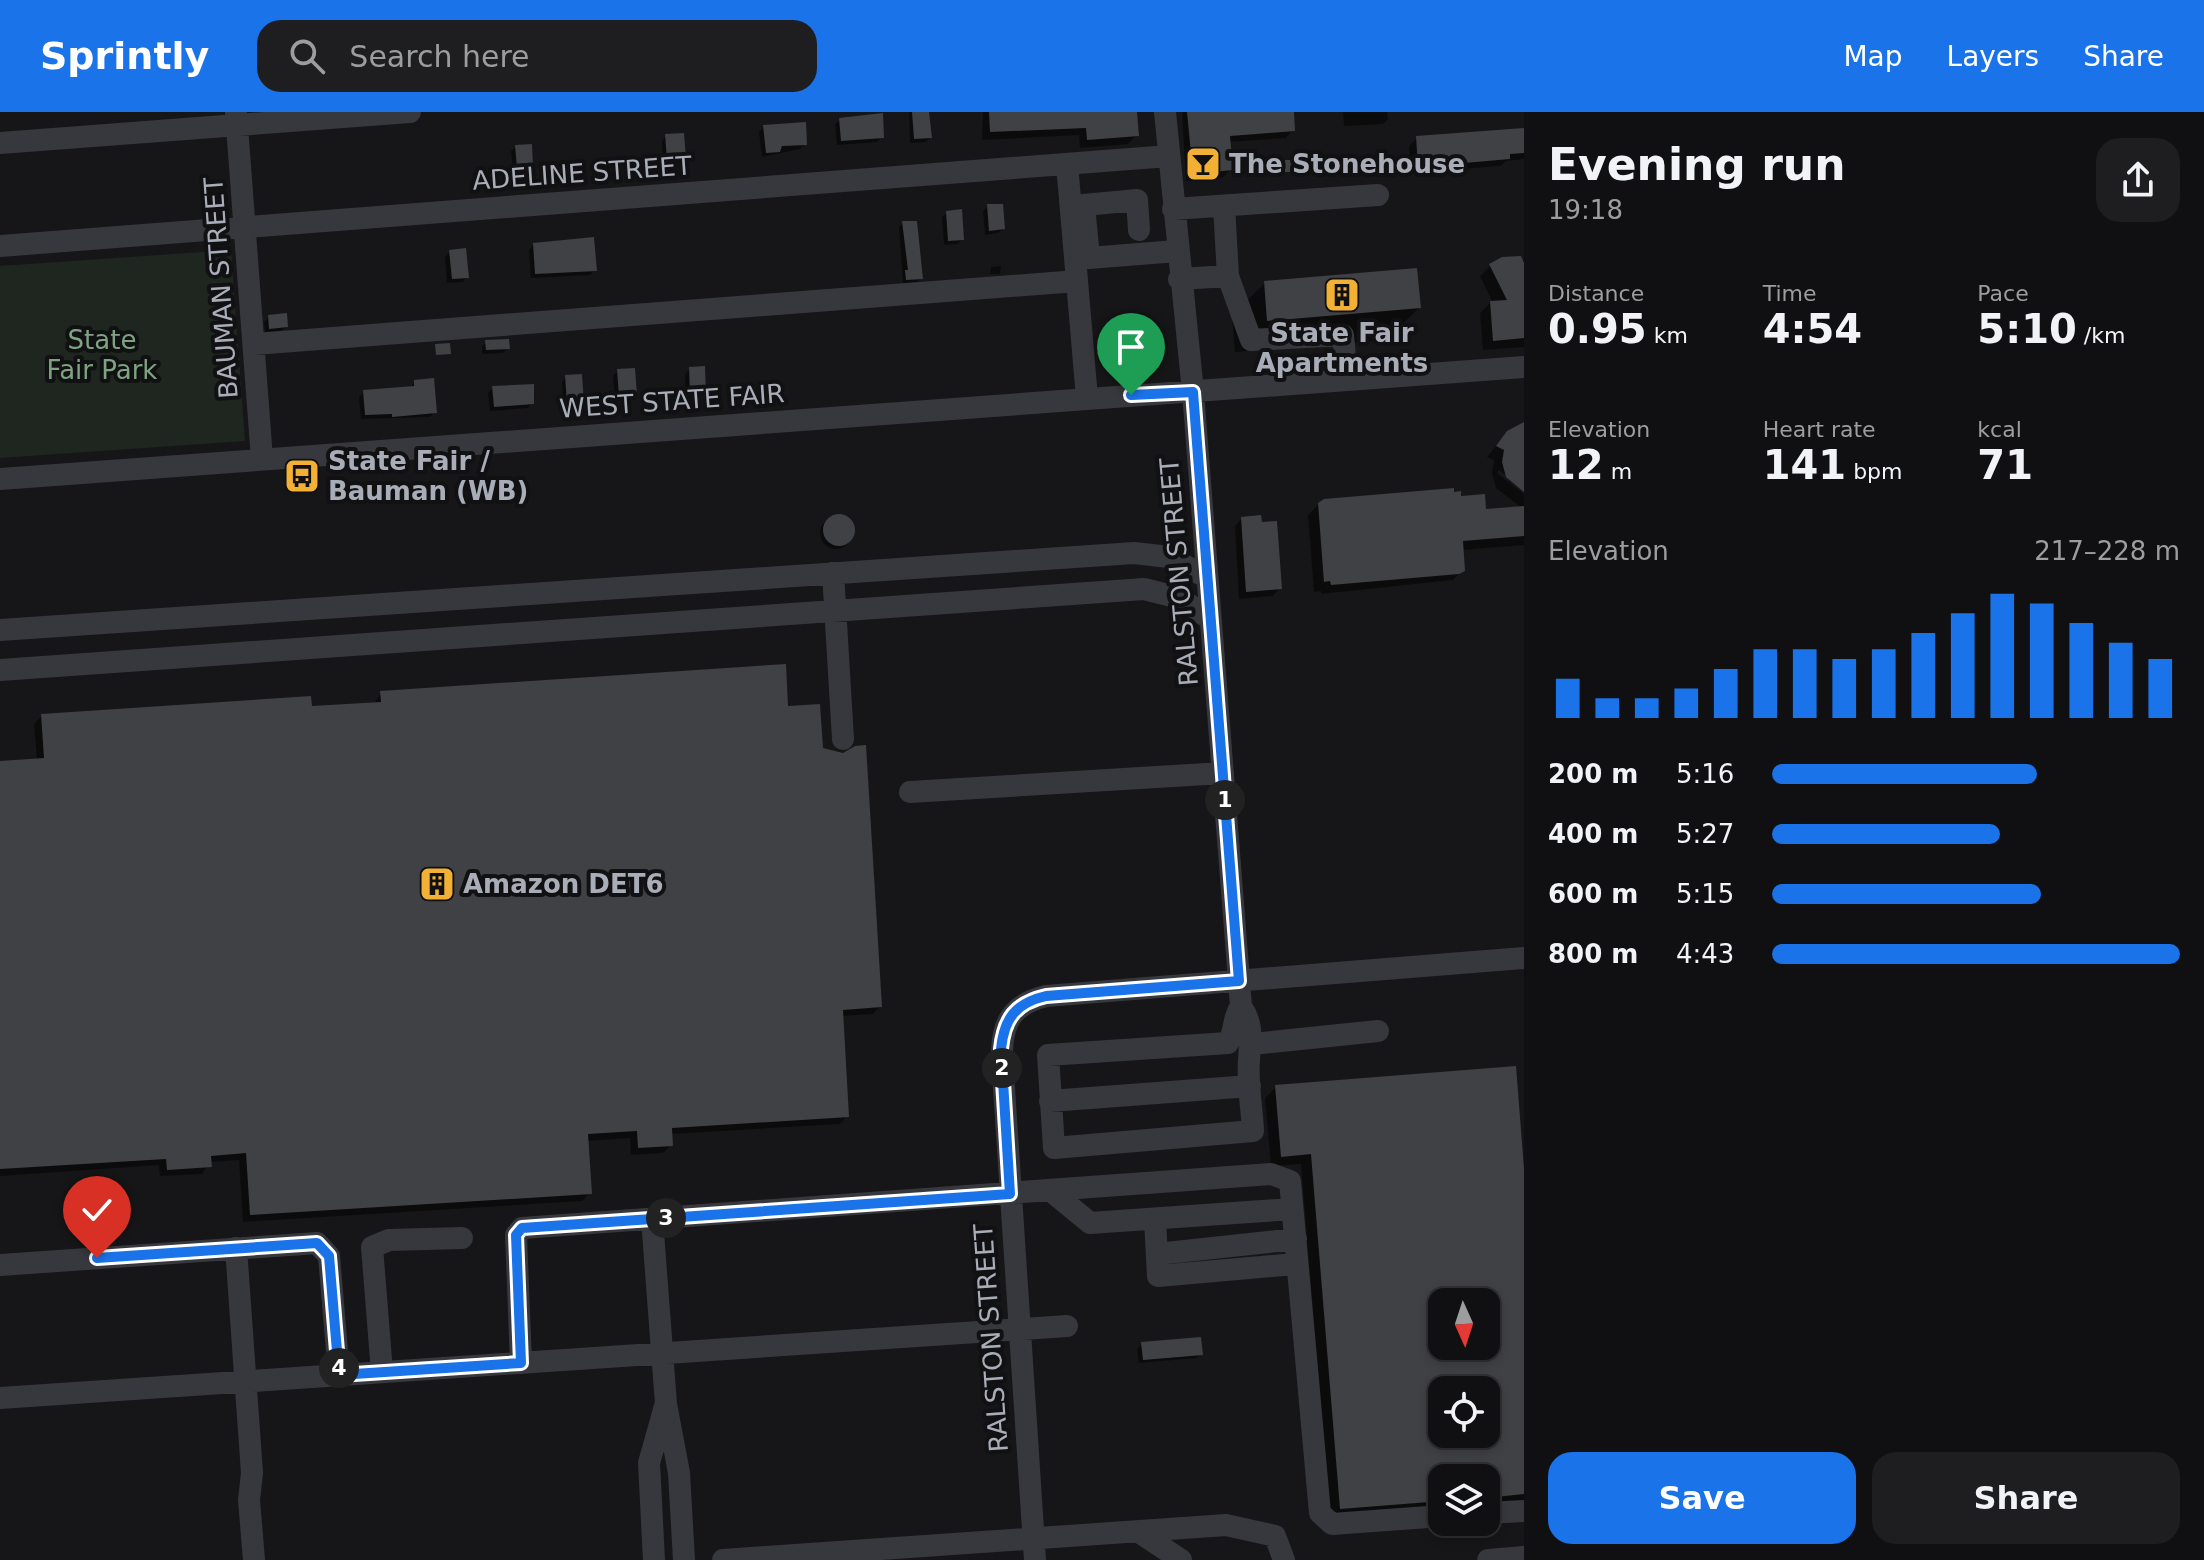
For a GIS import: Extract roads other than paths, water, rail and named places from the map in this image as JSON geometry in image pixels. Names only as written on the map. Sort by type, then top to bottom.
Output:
[{"type":"street","points":[[0,143],[237,118],[410,112]]},
{"type":"street","name":"RALSTON STREET","points":[[1165,112],[1179,279],[1193,392],[1241,1006]]},
{"type":"street","name":"BAUMAN STREET","points":[[237,118],[262,459]]},
{"type":"street","name":"ADELINE STREET","points":[[0,246],[1169,156]]},
{"type":"street","points":[[1067,164],[1087,398]]},
{"type":"street","points":[[1173,209],[1378,195]]},
{"type":"street","points":[[1139,230],[1137,200],[1084,205],[1089,258],[1177,251]]},
{"type":"street","points":[[1224,206],[1228,276],[1251,340],[1343,335],[1347,379]]},
{"type":"street","points":[[1179,279],[1228,276]]},
{"type":"street","points":[[254,344],[1077,281]]},
{"type":"street","name":"WEST STATE FAIR","points":[[0,479],[1524,367]]},
{"type":"street","points":[[0,630],[1134,553],[1169,557],[1206,577]]},
{"type":"street","points":[[833,573],[843,739]]},
{"type":"street","points":[[0,670],[1144,589],[1180,598],[1210,619]]},
{"type":"street","points":[[910,792],[1223,773]]},
{"type":"street","name":"RALSTON STREET","points":[[1034,1550],[1002,1064],[1005,1025],[1018,1006],[1029,1000],[1524,958]]},
{"type":"street","points":[[1241,1006],[1249,1019],[1252,1044],[1248,1058],[1253,1131],[1054,1148],[1048,1055],[1228,1043],[1234,1032],[1233,1018],[1241,1006]]},
{"type":"street","points":[[1252,1044],[1378,1031]]},
{"type":"street","points":[[1050,1101],[1250,1086]]},
{"type":"street","points":[[521,1363],[516,1235],[522,1228],[1271,1174],[1290,1181],[1296,1239],[1295,1264],[1320,1513],[1332,1524],[1428,1517]]},
{"type":"street","points":[[1123,1186],[1126,1221]]},
{"type":"street","points":[[1051,1191],[1090,1223],[1292,1209]]},
{"type":"street","points":[[652,1219],[666,1404],[679,1473],[684,1560]]},
{"type":"street","points":[[1155,1220],[1158,1276],[1295,1264]]},
{"type":"street","points":[[382,1372],[372,1247],[389,1240],[462,1238]]},
{"type":"street","points":[[1157,1254],[1296,1239]]},
{"type":"street","points":[[0,1265],[317,1243],[329,1256],[339,1375]]},
{"type":"street","points":[[236,1248],[254,1560]]},
{"type":"street","points":[[0,1398],[1067,1326]]},
{"type":"street","points":[[654,1560],[649,1463],[666,1404]]},
{"type":"street","points":[[1500,1512],[1524,1511]]},
{"type":"street","points":[[723,1560],[1034,1550],[1164,1529],[1226,1525],[1275,1536],[1284,1560]]},
{"type":"street","points":[[1142,1534],[1176,1558]]},
{"type":"street","points":[[1488,1560],[1524,1557]]},
{"type":"place","name":"The Stonehouse","points":[[1203,164]]},
{"type":"place","name":"State Fair Apartments","points":[[1342,295]]},
{"type":"place","name":"State Fair / Bauman (WB)","points":[[302,476]]},
{"type":"place","name":"Amazon DET6","points":[[437,884]]},
{"type":"park label","name":"State Fair Park","points":[[102,355]]}]
